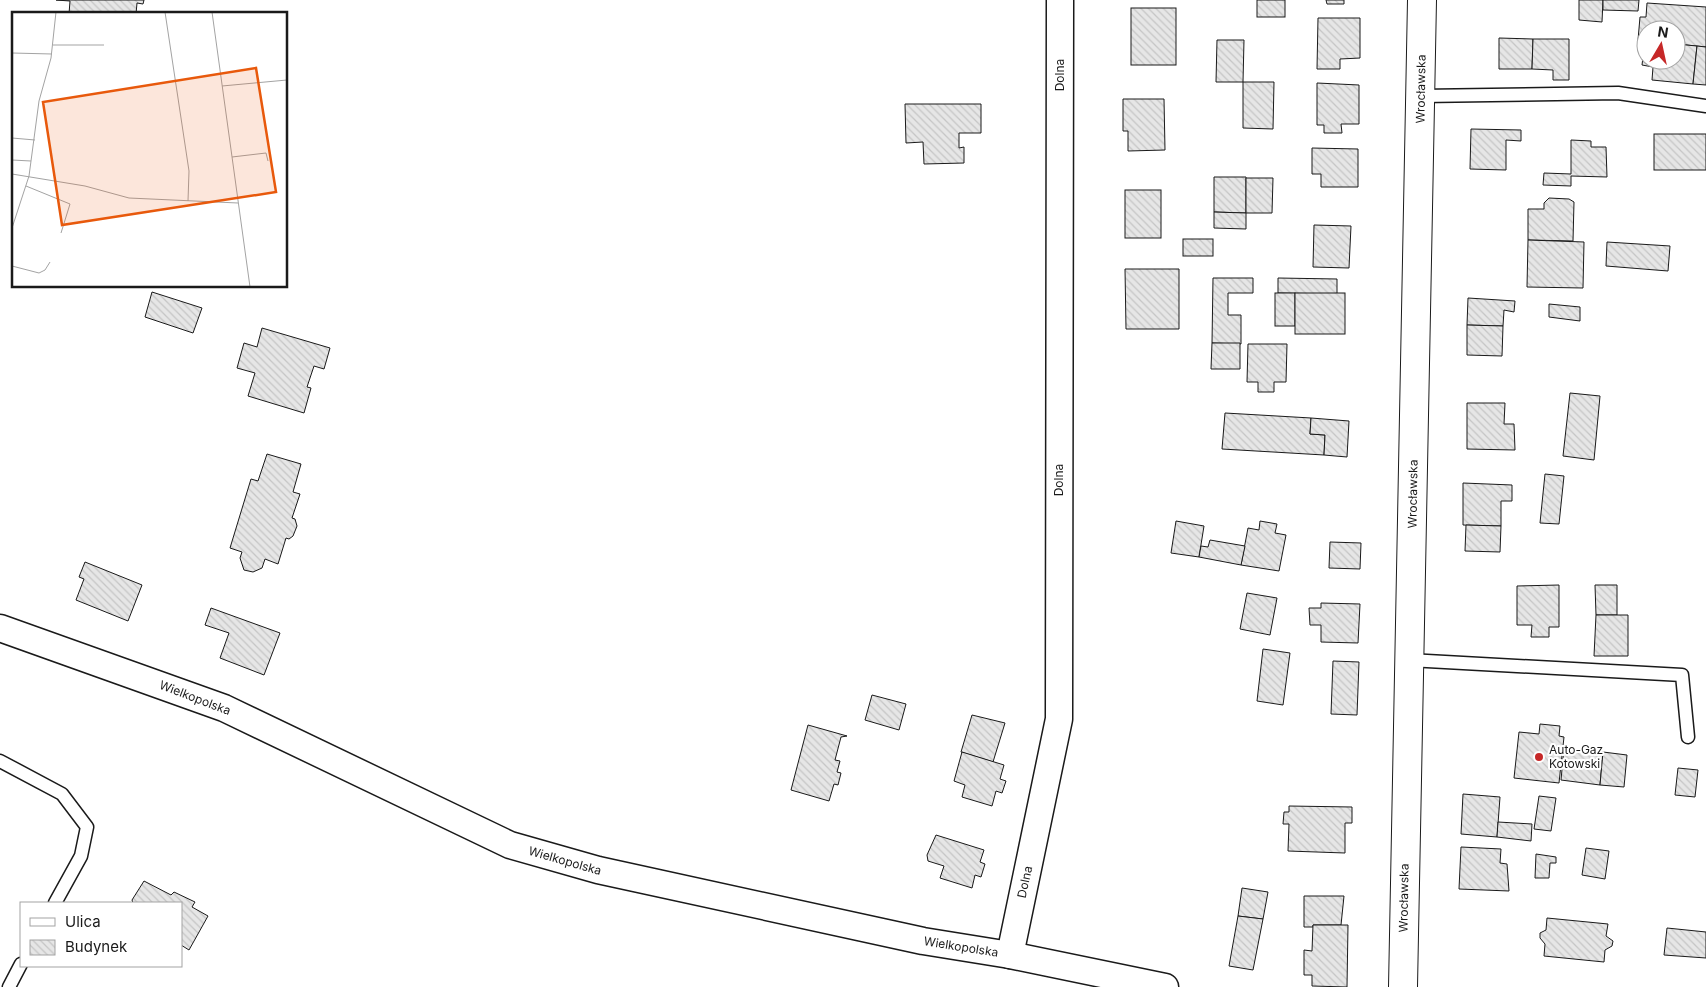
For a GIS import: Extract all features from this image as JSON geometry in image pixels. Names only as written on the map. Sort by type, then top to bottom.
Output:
[{"type":"street","name":"Dolna","points":[[1010,955],[1058,719],[1060,0]]},
{"type":"street","name":"Wrocławska","points":[[1403,987],[1422,0]]},
{"type":"street","name":"Wielkopolska","points":[[0,628],[224,708],[510,845],[598,870],[923,941],[1010,955],[1165,987]]},
{"type":"lane","points":[[1421,96],[1618,93],[1706,106]]},
{"type":"lane","points":[[1409,660],[1682,675],[1688,736]]},
{"type":"lane","points":[[0,761],[62,794],[88,827],[81,856],[56,902]]},
{"type":"lane","points":[[9,987],[20,966]]},
{"type":"building","points":[[56,0],[144,0],[143,4],[137,3],[136,12],[69,12],[70,1]]},
{"type":"building","points":[[1257,0],[1285,0],[1285,17],[1257,17]]},
{"type":"building","points":[[1326,0],[1344,0],[1344,4],[1327,4]]},
{"type":"building","points":[[1579,0],[1603,0],[1602,22],[1579,20]]},
{"type":"building","points":[[1603,0],[1639,0],[1638,11],[1603,10]]},
{"type":"building","points":[[1647,3],[1706,7],[1706,47],[1686,45],[1686,20],[1640,20],[1640,17],[1646,17]]},
{"type":"building","points":[[1131,8],[1176,8],[1176,65],[1131,65]]},
{"type":"building","points":[[1318,18],[1360,18],[1360,58],[1340,59],[1340,69],[1317,69]]},
{"type":"building","points":[[1499,38],[1533,39],[1532,69],[1499,69]]},
{"type":"building","points":[[1533,39],[1569,39],[1569,80],[1553,80],[1553,70],[1532,69]]},
{"type":"building","points":[[1217,40],[1244,40],[1243,82],[1216,82]]},
{"type":"building","points":[[1686,45],[1697,46],[1693,84],[1652,80],[1653,70],[1686,70]]},
{"type":"building","points":[[1697,46],[1706,47],[1706,85],[1693,84]]},
{"type":"building","points":[[1243,82],[1274,82],[1273,129],[1243,128]]},
{"type":"building","points":[[1317,83],[1359,85],[1359,124],[1341,124],[1342,133],[1324,133],[1324,125],[1317,125]]},
{"type":"building","points":[[1123,99],[1164,99],[1165,150],[1128,151],[1128,131],[1123,131]]},
{"type":"building","points":[[905,104],[981,104],[981,133],[959,133],[959,148],[964,147],[964,163],[924,164],[923,142],[906,143]]},
{"type":"building","points":[[1471,129],[1521,130],[1521,141],[1506,140],[1506,170],[1470,169]]},
{"type":"building","points":[[1654,134],[1706,134],[1706,170],[1654,170]]},
{"type":"building","points":[[1571,140],[1591,141],[1591,147],[1606,147],[1607,177],[1571,176],[1571,186],[1543,185],[1544,173],[1571,174]]},
{"type":"building","points":[[1312,148],[1358,149],[1358,187],[1321,187],[1321,174],[1312,174]]},
{"type":"building","points":[[1214,177],[1246,177],[1246,213],[1214,212]]},
{"type":"building","points":[[1246,178],[1273,178],[1272,213],[1246,213]]},
{"type":"building","points":[[1125,190],[1161,190],[1161,238],[1125,238]]},
{"type":"building","points":[[1549,198],[1569,199],[1574,202],[1573,241],[1528,240],[1528,209],[1544,209],[1544,203]]},
{"type":"building","points":[[1214,212],[1246,213],[1246,229],[1214,228]]},
{"type":"building","points":[[1314,225],[1351,226],[1349,268],[1313,267]]},
{"type":"building","points":[[1183,239],[1213,239],[1213,256],[1183,256]]},
{"type":"building","points":[[1528,240],[1584,242],[1583,288],[1527,287]]},
{"type":"building","points":[[1607,242],[1670,246],[1668,271],[1606,266]]},
{"type":"building","points":[[1125,269],[1179,269],[1179,329],[1126,329]]},
{"type":"building","points":[[1213,278],[1253,278],[1253,293],[1228,293],[1228,315],[1241,315],[1241,344],[1212,343]]},
{"type":"building","points":[[1278,278],[1337,279],[1337,294],[1278,293]]},
{"type":"building","points":[[152,292],[202,308],[193,333],[145,317]]},
{"type":"building","points":[[1275,293],[1295,293],[1295,326],[1275,326]]},
{"type":"building","points":[[1295,293],[1345,293],[1345,334],[1295,334]]},
{"type":"building","points":[[1468,298],[1515,301],[1514,312],[1504,310],[1503,326],[1467,325]]},
{"type":"building","points":[[1549,304],[1580,307],[1580,321],[1549,317]]},
{"type":"building","points":[[1467,325],[1503,326],[1502,356],[1467,355]]},
{"type":"building","points":[[262,328],[330,348],[324,369],[314,366],[307,387],[311,388],[304,413],[248,396],[255,373],[237,368],[244,343],[257,347]]},
{"type":"building","points":[[1212,343],[1240,343],[1240,369],[1211,369]]},
{"type":"building","points":[[1248,344],[1287,344],[1286,382],[1274,382],[1274,392],[1258,392],[1258,382],[1247,382]]},
{"type":"building","points":[[1570,393],[1600,396],[1594,460],[1563,456]]},
{"type":"building","points":[[1467,403],[1505,403],[1504,424],[1514,424],[1515,450],[1467,449]]},
{"type":"building","points":[[1225,413],[1311,418],[1310,434],[1325,435],[1324,455],[1222,449]]},
{"type":"building","points":[[1311,418],[1349,421],[1347,457],[1324,455],[1325,435],[1310,434]]},
{"type":"building","points":[[267,454],[301,464],[293,492],[300,494],[292,518],[295,519],[297,526],[293,536],[289,539],[286,538],[278,564],[265,559],[262,568],[253,572],[244,570],[240,558],[242,552],[230,548],[251,479],[258,481]]},
{"type":"building","points":[[1545,474],[1564,476],[1559,524],[1540,523]]},
{"type":"building","points":[[1463,483],[1512,485],[1512,501],[1501,501],[1501,526],[1463,525]]},
{"type":"building","points":[[1176,521],[1204,526],[1199,557],[1171,553]]},
{"type":"building","points":[[1260,521],[1277,524],[1275,533],[1286,535],[1279,571],[1241,565],[1248,528],[1259,530]]},
{"type":"building","points":[[1466,525],[1501,526],[1500,552],[1465,551]]},
{"type":"building","points":[[1210,540],[1245,546],[1241,565],[1199,557],[1201,546],[1208,547]]},
{"type":"building","points":[[1330,542],[1361,543],[1360,569],[1329,568]]},
{"type":"building","points":[[85,562],[142,585],[128,621],[76,600],[84,579],[79,577]]},
{"type":"building","points":[[1559,585],[1559,627],[1549,627],[1549,637],[1531,637],[1532,625],[1517,625],[1517,586]]},
{"type":"building","points":[[1595,585],[1617,585],[1617,615],[1596,615]]},
{"type":"building","points":[[1247,593],[1277,598],[1270,635],[1240,629]]},
{"type":"building","points":[[1321,603],[1360,604],[1358,643],[1321,642],[1321,625],[1310,625],[1309,608],[1321,608]]},
{"type":"building","points":[[211,608],[280,633],[264,675],[220,658],[229,633],[205,625]]},
{"type":"building","points":[[1596,615],[1628,615],[1628,656],[1594,656]]},
{"type":"building","points":[[1263,649],[1290,653],[1283,705],[1257,701]]},
{"type":"building","points":[[1333,661],[1359,662],[1357,715],[1331,714]]},
{"type":"building","points":[[872,695],[906,704],[899,730],[865,720]]},
{"type":"building","points":[[972,715],[1005,723],[993,762],[961,752]]},
{"type":"building","name":"Auto-Gaz Kotowski","points":[[1540,724],[1560,726],[1559,736],[1564,737],[1559,783],[1514,778],[1519,732],[1539,734]]},
{"type":"building","points":[[808,725],[847,736],[841,737],[835,760],[840,761],[837,772],[841,773],[838,785],[834,784],[829,801],[791,790]]},
{"type":"building","points":[[1564,748],[1603,752],[1600,785],[1561,780]]},
{"type":"building","points":[[962,752],[1004,765],[1000,779],[1006,781],[1002,793],[996,791],[992,806],[962,797],[965,785],[954,781]]},
{"type":"building","points":[[1603,752],[1627,755],[1624,787],[1600,785]]},
{"type":"building","points":[[1678,768],[1698,770],[1695,797],[1675,795]]},
{"type":"building","points":[[1463,794],[1500,797],[1497,837],[1461,834]]},
{"type":"building","points":[[1539,796],[1556,798],[1551,831],[1534,829]]},
{"type":"building","points":[[1289,806],[1352,807],[1352,823],[1345,823],[1345,853],[1288,851],[1289,824],[1283,824],[1284,812],[1289,812]]},
{"type":"building","points":[[1498,822],[1532,824],[1531,841],[1497,837]]},
{"type":"building","points":[[936,835],[984,850],[980,862],[985,864],[981,877],[975,875],[972,888],[940,878],[944,866],[928,861],[927,855]]},
{"type":"building","points":[[1461,847],[1501,849],[1500,863],[1507,864],[1509,891],[1459,889]]},
{"type":"building","points":[[1586,848],[1609,851],[1605,879],[1582,875]]},
{"type":"building","points":[[1536,854],[1556,857],[1556,863],[1550,863],[1549,878],[1535,878]]},
{"type":"building","points":[[144,881],[171,895],[174,892],[195,902],[192,907],[208,916],[189,950],[182,946],[182,902],[133,902],[132,900]]},
{"type":"building","points":[[1242,888],[1268,892],[1263,919],[1238,916]]},
{"type":"building","points":[[1304,896],[1344,896],[1341,925],[1313,925],[1313,927],[1304,927]]},
{"type":"building","points":[[1238,916],[1263,919],[1253,970],[1229,966]]},
{"type":"building","points":[[1547,918],[1608,924],[1606,936],[1613,941],[1612,946],[1605,950],[1604,962],[1544,956],[1545,944],[1540,938],[1540,933],[1546,930]]},
{"type":"building","points":[[1313,925],[1348,925],[1347,987],[1312,986],[1312,975],[1304,975],[1304,950],[1312,951]]},
{"type":"building","points":[[1667,928],[1706,932],[1706,958],[1664,955]]},
{"type":"place","name":"Auto-Gaz Kotowski","points":[[1539,757]]}]
